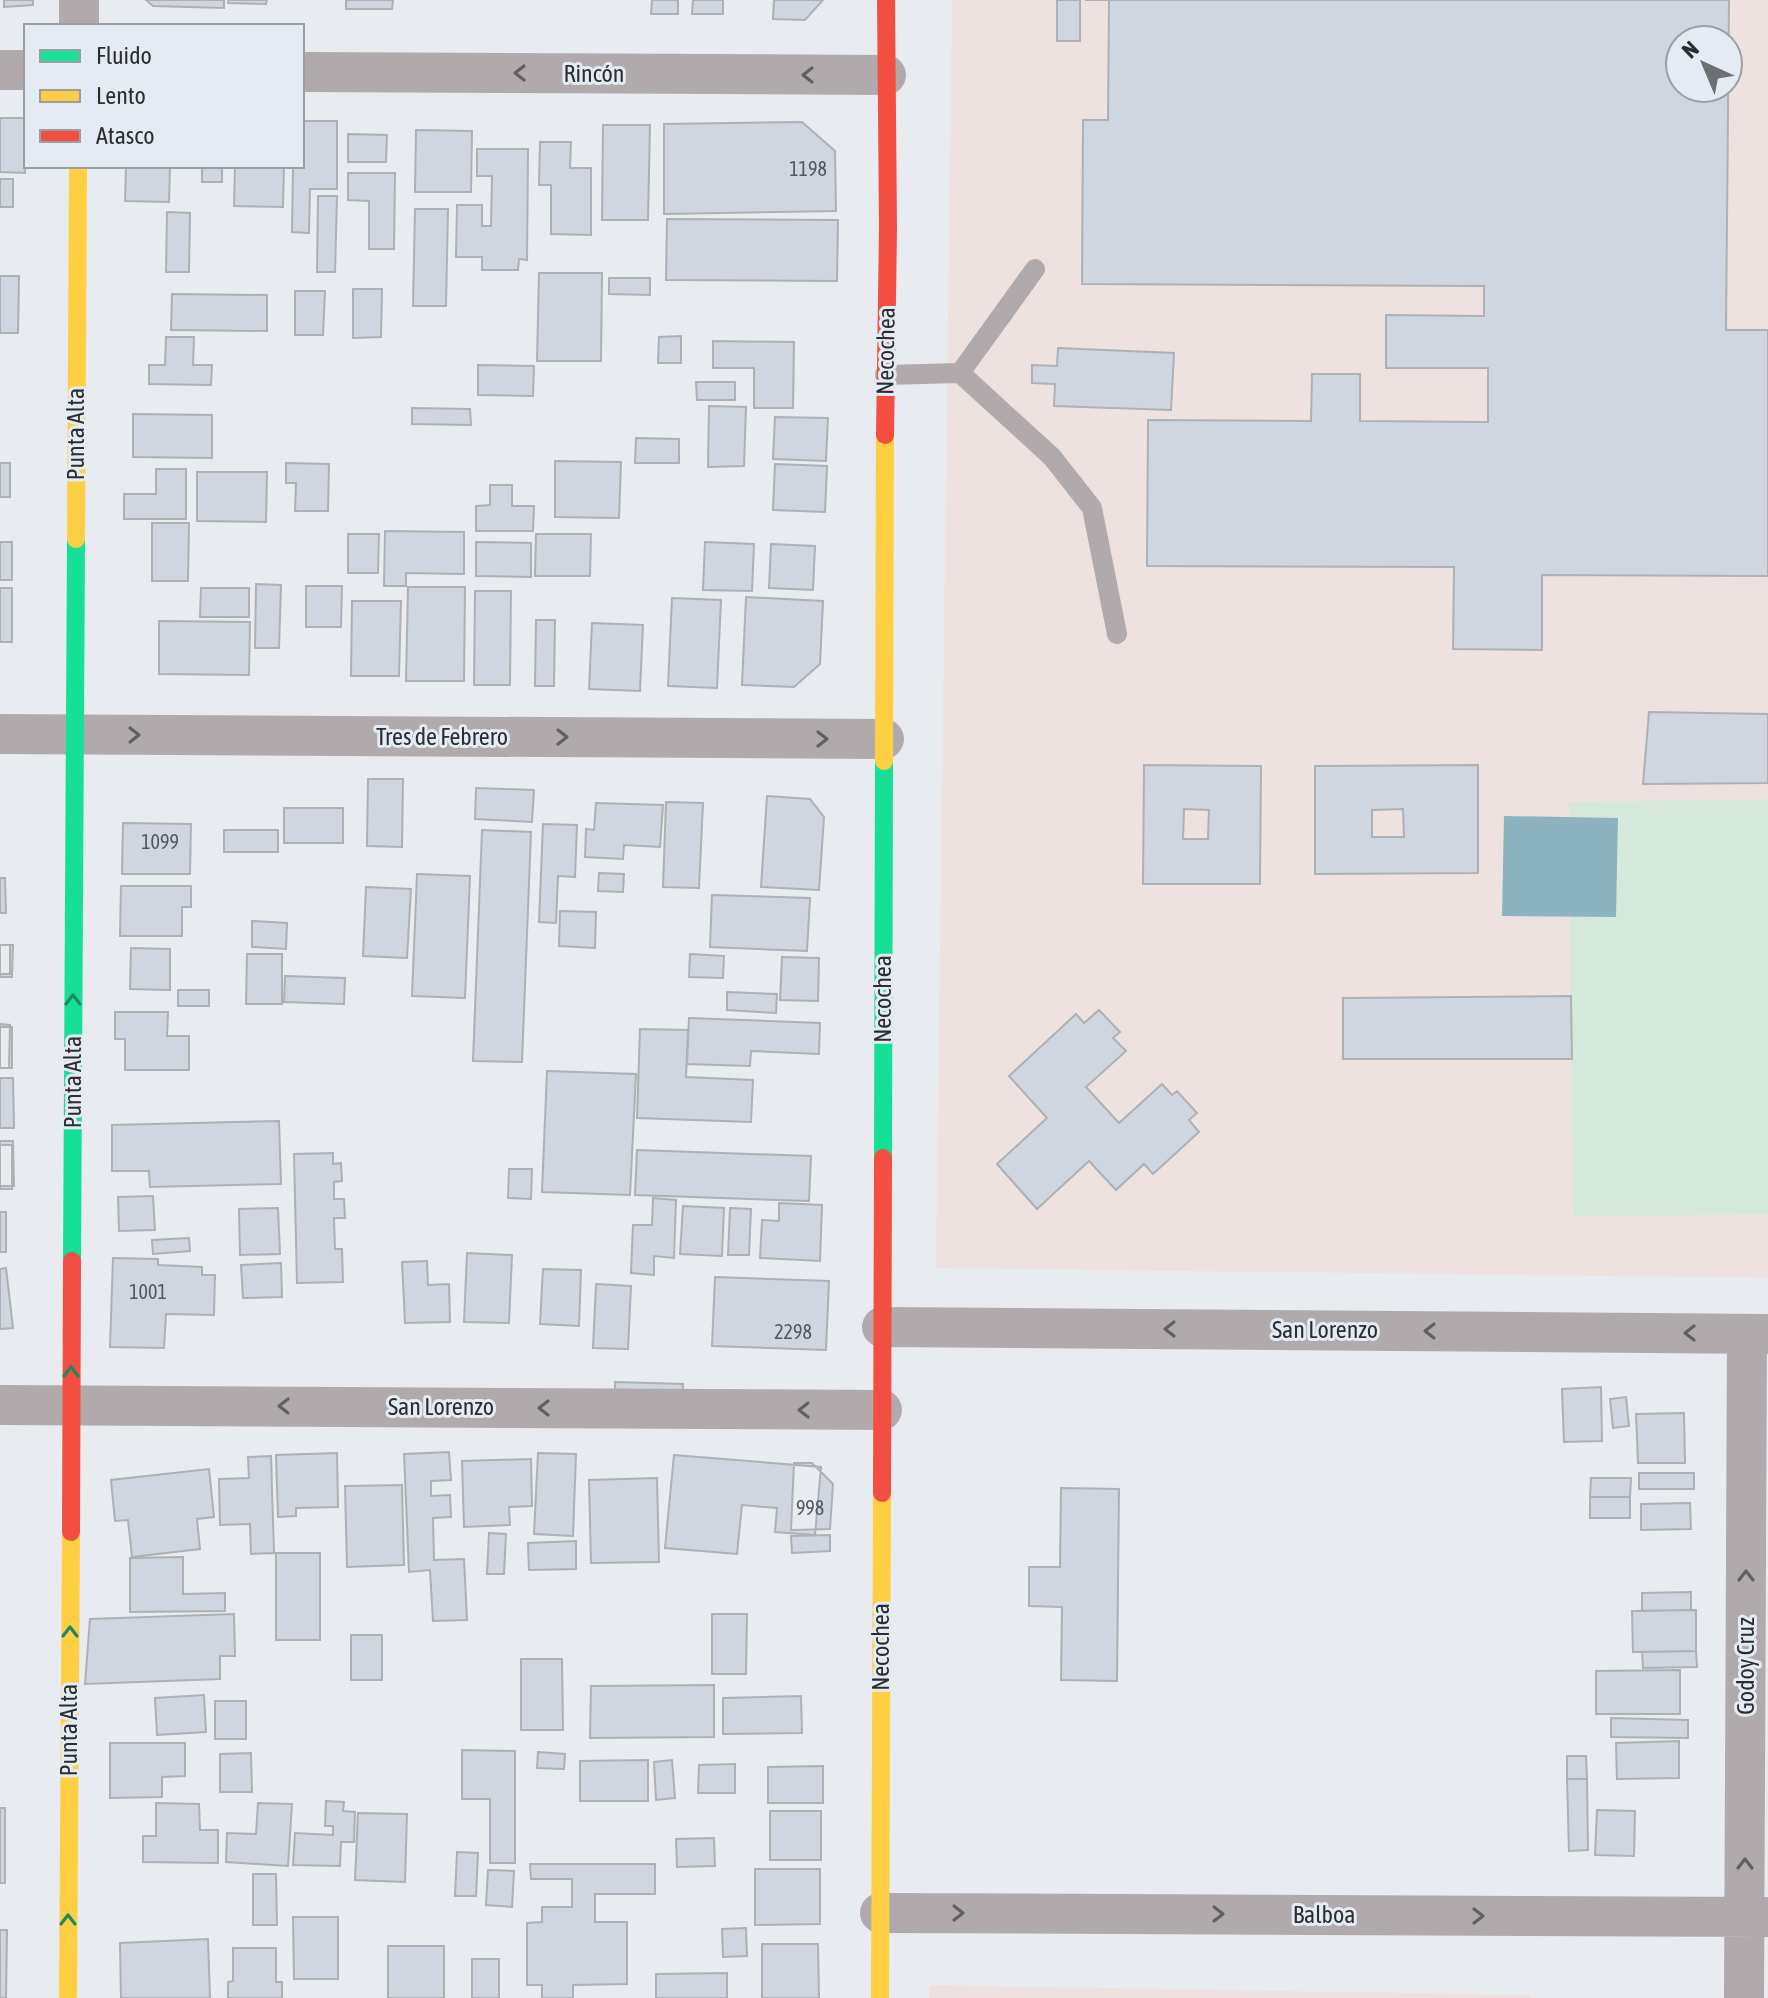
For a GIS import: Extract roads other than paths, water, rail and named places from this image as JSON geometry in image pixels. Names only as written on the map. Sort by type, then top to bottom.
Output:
[{"type":"main road","name":"Necochea","points":[[880,1998],[888,228],[886,0]]},
{"type":"main road","name":"Punta Alta","points":[[68,1998],[78,168]]},
{"type":"street","points":[[79,0],[79,24]]},
{"type":"street","points":[[0,70],[24,70]]},
{"type":"street","name":"Rincón","points":[[304,72],[886,75]]},
{"type":"street","name":"Tres de Febrero","points":[[0,734],[884,739]]},
{"type":"street","name":"San Lorenzo","points":[[882,1327],[1758,1334]]},
{"type":"street","name":"Godoy Cruz","points":[[1744,1998],[1756,1917],[1758,1334]]},
{"type":"street","name":"San Lorenzo","points":[[0,1405],[882,1410]]},
{"type":"street","name":"Balboa","points":[[880,1913],[1756,1917]]},
{"type":"lane","points":[[960,373],[1035,269]]},
{"type":"lane","points":[[885,375],[960,373],[1052,457],[1092,508],[1117,634]]},
{"type":"water","points":[[1504,816],[1618,818],[1616,917],[1502,916]]}]
